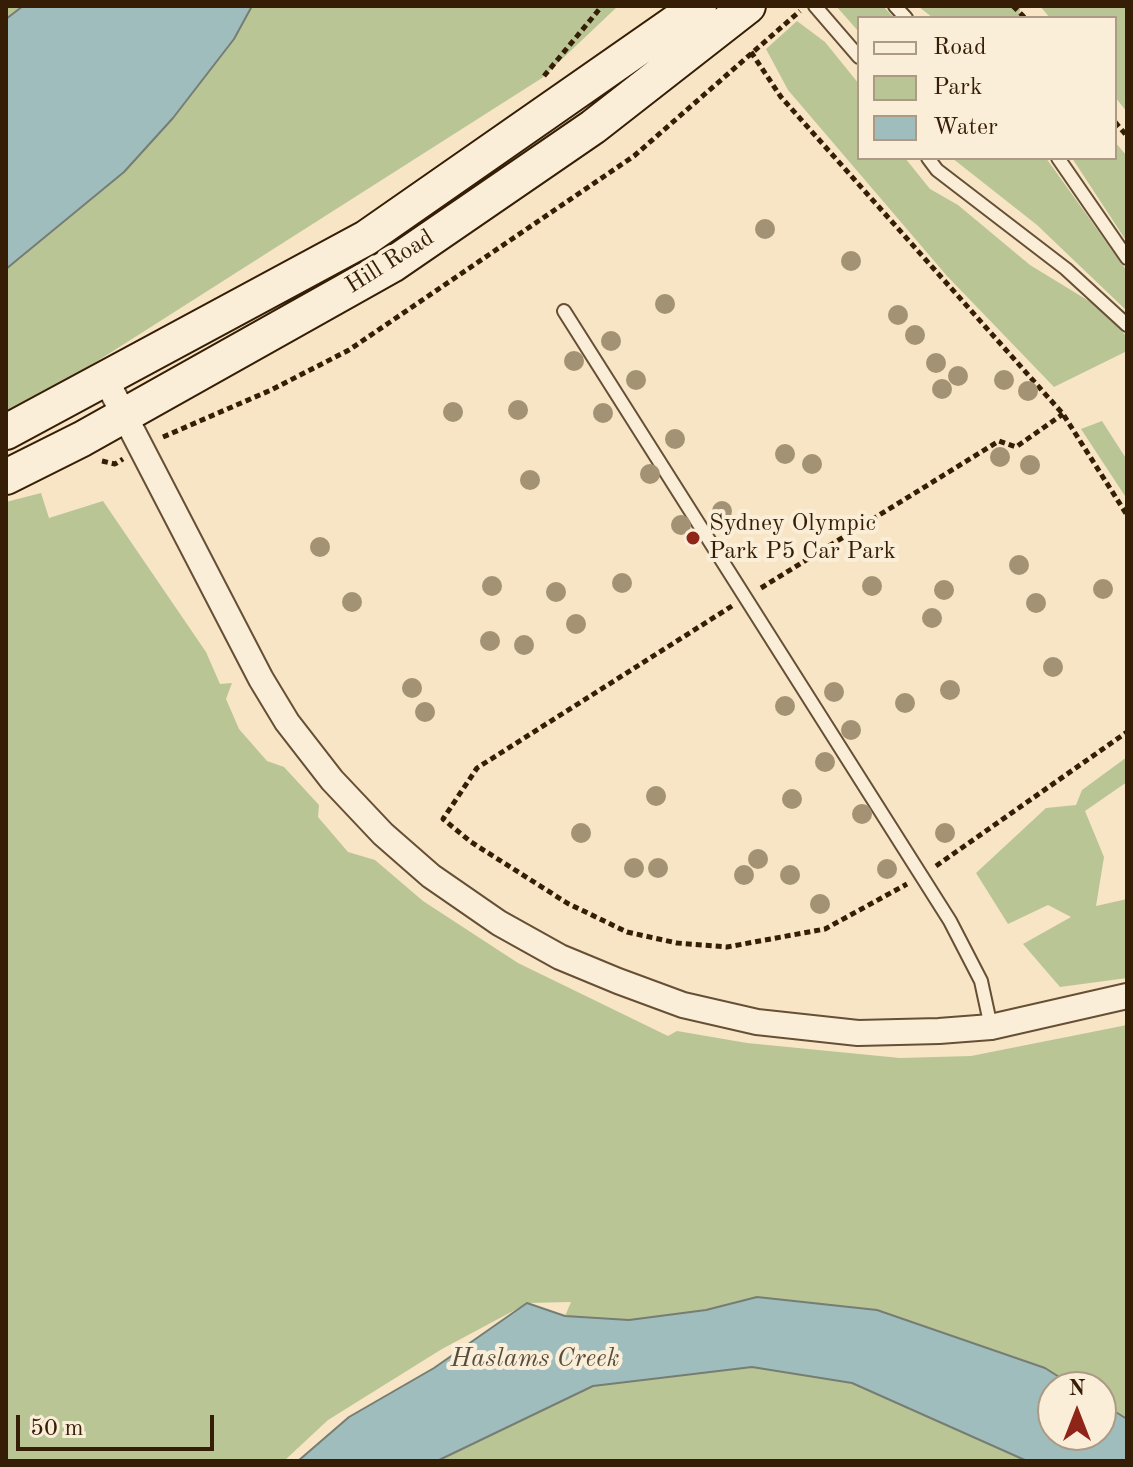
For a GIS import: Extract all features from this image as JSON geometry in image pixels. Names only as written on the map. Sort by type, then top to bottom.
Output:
[{"type":"main road","points":[[554,105],[659,6]]},
{"type":"main road","name":"Hill Road","points":[[6,432],[366,238],[699,6]]},
{"type":"main road","name":"Hill Road","points":[[6,477],[124,415],[392,265],[593,127],[748,6]]},
{"type":"street","points":[[106,380],[254,665],[287,722],[332,780],[383,834],[431,876],[499,923],[560,957],[683,1005],[757,1022],[858,1033],[991,1027],[1127,996]]},
{"type":"lane","points":[[815,6],[857,55]]},
{"type":"lane","points":[[930,160],[937,170],[1066,269],[1127,325]]},
{"type":"lane","points":[[1059,160],[1127,258]]},
{"type":"lane","points":[[564,311],[950,921],[981,981],[991,1027]]},
{"type":"path","points":[[779,27],[807,6]]},
{"type":"path","points":[[751,52],[781,97],[1063,414],[1127,515]]},
{"type":"path","points":[[443,819],[471,842],[567,903],[627,932],[677,943],[727,947],[777,941],[825,929],[921,877],[1127,732]]},
{"type":"green space","points":[[6,6],[618,6],[542,78],[55,388],[6,413]]},
{"type":"green space","points":[[836,6],[883,6],[892,16],[857,16],[857,30]]},
{"type":"green space","points":[[918,6],[1021,6],[1018,16],[930,16]]},
{"type":"green space","points":[[1040,6],[1127,6],[1127,112],[1117,100],[1117,16],[1048,16]]},
{"type":"green space","points":[[797,21],[825,42],[857,82],[857,160],[907,160],[930,189],[958,205],[1030,265],[1102,309],[1127,337],[1127,351],[1054,387],[947,276],[788,90],[766,49]]},
{"type":"green space","points":[[1117,144],[1127,156],[1127,242],[1073,160],[1117,160]]},
{"type":"green space","points":[[955,160],[1047,160],[1127,271],[1127,311],[1037,225]]},
{"type":"green space","points":[[1102,421],[1127,460],[1127,499],[1081,429]]},
{"type":"green space","points":[[41,493],[49,518],[103,501],[206,652],[220,684],[232,683],[226,699],[239,729],[267,761],[284,767],[319,805],[318,817],[348,852],[375,860],[423,901],[518,963],[668,1036],[677,1031],[747,1043],[900,1058],[971,1056],[1127,1025],[1127,1419],[1117,1413],[1117,1371],[1050,1371],[877,1310],[757,1297],[706,1310],[629,1320],[565,1316],[571,1302],[528,1303],[442,1349],[328,1420],[284,1461],[6,1461],[6,502]]},
{"type":"green space","points":[[1127,757],[1127,782],[1085,811],[1104,857],[1096,906],[1127,899],[1127,978],[1060,987],[1023,944],[1071,917],[1048,905],[1008,924],[976,873],[1046,808],[1076,805],[1082,790]]},
{"type":"green space","points":[[752,1367],[852,1383],[1027,1461],[437,1461],[593,1386]]},
{"type":"water","points":[[23,6],[252,6],[234,39],[173,118],[124,172],[6,269],[6,19]]},
{"type":"water","name":"Haslams Creek","points":[[757,1297],[877,1310],[1045,1368],[1050,1371],[1037,1371],[1037,1451],[1117,1451],[1117,1413],[1127,1419],[1127,1461],[1027,1461],[852,1383],[752,1367],[593,1386],[437,1461],[298,1461],[349,1417],[434,1368],[527,1303],[565,1316],[629,1320],[706,1310]]},
{"type":"place","name":"Sydney Olympic Park P5 Car Park","points":[[693,538]]}]
